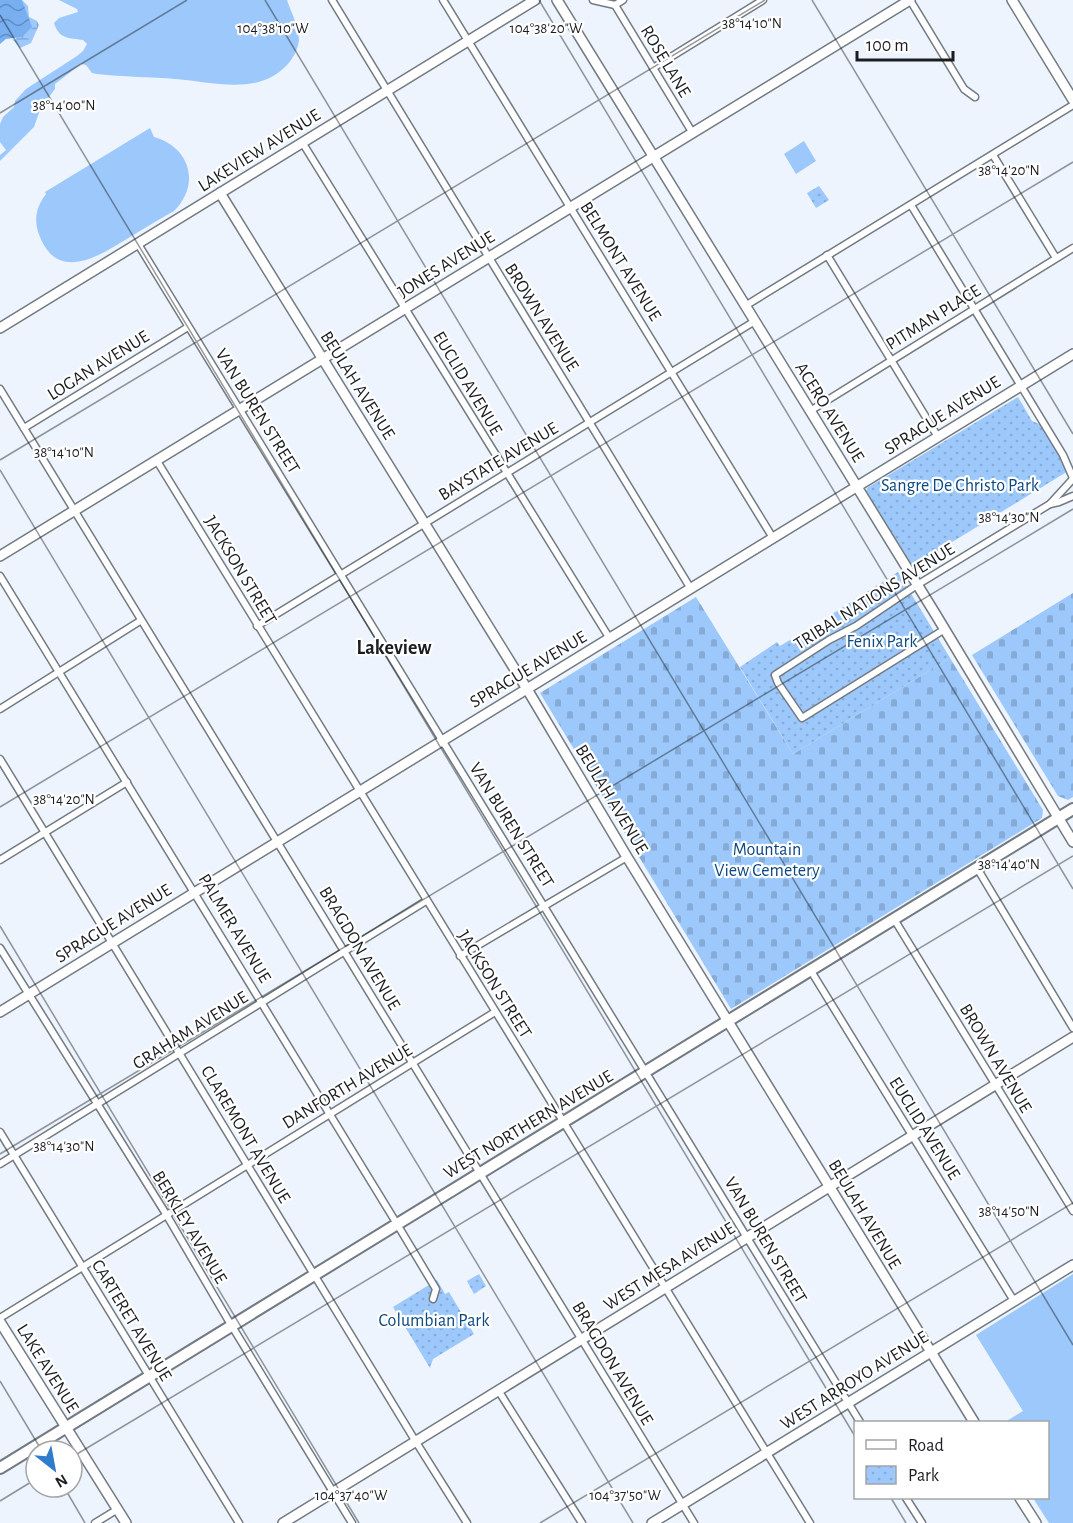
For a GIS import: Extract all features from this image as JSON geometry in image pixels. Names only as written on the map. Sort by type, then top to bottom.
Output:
[{"type":"main road","name":"WEST NORTHERN AVENUE","points":[[0,1468],[1073,809]]},
{"type":"street","name":"BROWN AVENUE","points":[[332,0],[691,589]]},
{"type":"street","name":"BELMONT AVENUE","points":[[443,0],[773,538]]},
{"type":"street","name":"LAKEVIEW AVENUE","points":[[0,328],[535,0]]},
{"type":"street","name":"ACERO AVENUE","points":[[557,0],[945,629],[1073,842]]},
{"type":"street","points":[[593,0],[615,5],[623,0]]},
{"type":"street","points":[[653,68],[763,0]]},
{"type":"street","name":"JONES AVENUE","points":[[0,556],[910,0]]},
{"type":"street","points":[[910,0],[964,89],[975,97]]},
{"type":"street","points":[[1012,0],[1073,100]]},
{"type":"street","name":"ROSE LANE","points":[[615,5],[692,132]]},
{"type":"street","points":[[745,306],[1073,105]]},
{"type":"street","name":"EUCLID AVENUE","points":[[302,142],[609,639]]},
{"type":"street","points":[[993,155],[1056,258]]},
{"type":"street","name":"BEULAH AVENUE","points":[[220,193],[527,689],[627,857],[973,1421]]},
{"type":"street","points":[[911,205],[1063,454],[1073,466]]},
{"type":"street","name":"VAN BUREN STREET","points":[[138,244],[859,1421]]},
{"type":"street","name":"PITMAN PLACE","points":[[810,411],[1073,248]]},
{"type":"street","points":[[827,255],[938,437]]},
{"type":"street","name":"BAYSTATE AVENUE","points":[[257,626],[755,321]]},
{"type":"street","name":"LOGAN AVENUE","points":[[24,428],[188,327]]},
{"type":"street","name":"SPRAGUE AVENUE","points":[[0,1012],[1073,354]]},
{"type":"street","name":"BRAGDON AVENUE","points":[[0,389],[694,1523]]},
{"type":"street","points":[[1063,454],[1072,479],[1073,491]]},
{"type":"street","name":"JACKSON STREET","points":[[157,461],[810,1523]]},
{"type":"street","points":[[1050,504],[1072,479]]},
{"type":"street","points":[[1050,504],[1073,496]]},
{"type":"street","name":"TRIBAL NATIONS AVENUE","points":[[945,629],[802,718],[775,675],[1050,504]]},
{"type":"street","name":"PALMER AVENUE","points":[[0,576],[436,1289],[433,1299]]},
{"type":"street","points":[[0,709],[140,621]]},
{"type":"street","name":"CLAREMONT AVENUE","points":[[0,759],[467,1523]]},
{"type":"street","points":[[0,860],[127,782]]},
{"type":"street","points":[[460,956],[627,857]]},
{"type":"street","points":[[977,868],[1073,1028]]},
{"type":"street","name":"GRAHAM AVENUE","points":[[0,1164],[426,901]]},
{"type":"street","name":"BROWN AVENUE","points":[[894,919],[1073,1212]]},
{"type":"street","name":"BERKLEY AVENUE","points":[[0,948],[166,1214],[352,1523]]},
{"type":"street","name":"EUCLID AVENUE","points":[[811,971],[1014,1301]]},
{"type":"street","name":"DANFORTH AVENUE","points":[[0,1320],[166,1214],[331,1115],[495,1012]]},
{"type":"street","name":"WEST MESA AVENUE","points":[[283,1523],[1073,1037]]},
{"type":"street","name":"CARTERET AVENUE","points":[[0,1132],[239,1523]]},
{"type":"street","name":"WEST ARROYO AVENUE","points":[[652,1523],[1073,1264]]},
{"type":"street","name":"LAKE AVENUE","points":[[0,1320],[126,1523]]},
{"type":"street","points":[[498,1390],[582,1523]]},
{"type":"street","points":[[907,1499],[922,1523]]},
{"type":"street","points":[[1021,1499],[1031,1521]]},
{"type":"street","points":[[95,1523],[117,1509]]},
{"type":"green space","points":[[22,0],[28,6],[29,17],[37,21],[39,25],[31,43],[20,48],[12,39],[15,40],[28,19]]},
{"type":"green space","points":[[59,0],[287,0],[298,30],[299,40],[287,65],[263,81],[249,84],[234,85],[97,74],[92,73],[86,65],[81,64],[55,84],[55,89],[41,107],[34,127],[0,161],[0,155],[6,150],[0,142],[0,124],[3,117],[14,107],[15,101],[26,89],[77,56],[87,44],[83,40],[65,37],[56,28],[54,23],[59,18],[78,12],[77,9]]},
{"type":"green space","points":[[150,128],[154,137],[176,149],[188,168],[187,189],[182,200],[174,211],[107,251],[82,261],[69,262],[58,259],[48,251],[40,237],[36,220],[45,192]]},
{"type":"green space","points":[[804,141],[816,161],[796,174],[784,154]]},
{"type":"green space","points":[[819,186],[829,200],[816,208],[807,193]]},
{"type":"green space","name":"Sangre De Christo Park","points":[[1018,397],[1032,421],[1047,427],[1073,468],[913,566],[866,492],[867,488]]},
{"type":"green space","name":"Fenix Park","points":[[898,572],[950,658],[793,754],[740,667],[777,642],[780,646],[798,635],[804,643],[834,625],[829,616]]},
{"type":"green space","points":[[1073,593],[1073,797],[1068,800],[1058,796],[972,655]]},
{"type":"green space","name":"Mountain View Cemetery","points":[[696,597],[793,754],[950,658],[1043,810],[1042,818],[731,1009],[540,693]]},
{"type":"green space","points":[[479,1274],[486,1286],[474,1294],[467,1281]]},
{"type":"green space","points":[[1073,1274],[1073,1523],[1049,1523],[1034,1499],[1049,1499],[1049,1421],[1007,1421],[1023,1411],[976,1335]]},
{"type":"green space","name":"Columbian Park","points":[[437,1280],[445,1294],[449,1292],[474,1334],[433,1359],[430,1368],[393,1307]]},
{"type":"water","points":[[0,0],[22,0],[32,27],[22,37],[6,39],[0,44]]},
{"type":"district","name":"Lakeview","points":[[394,647]]}]
